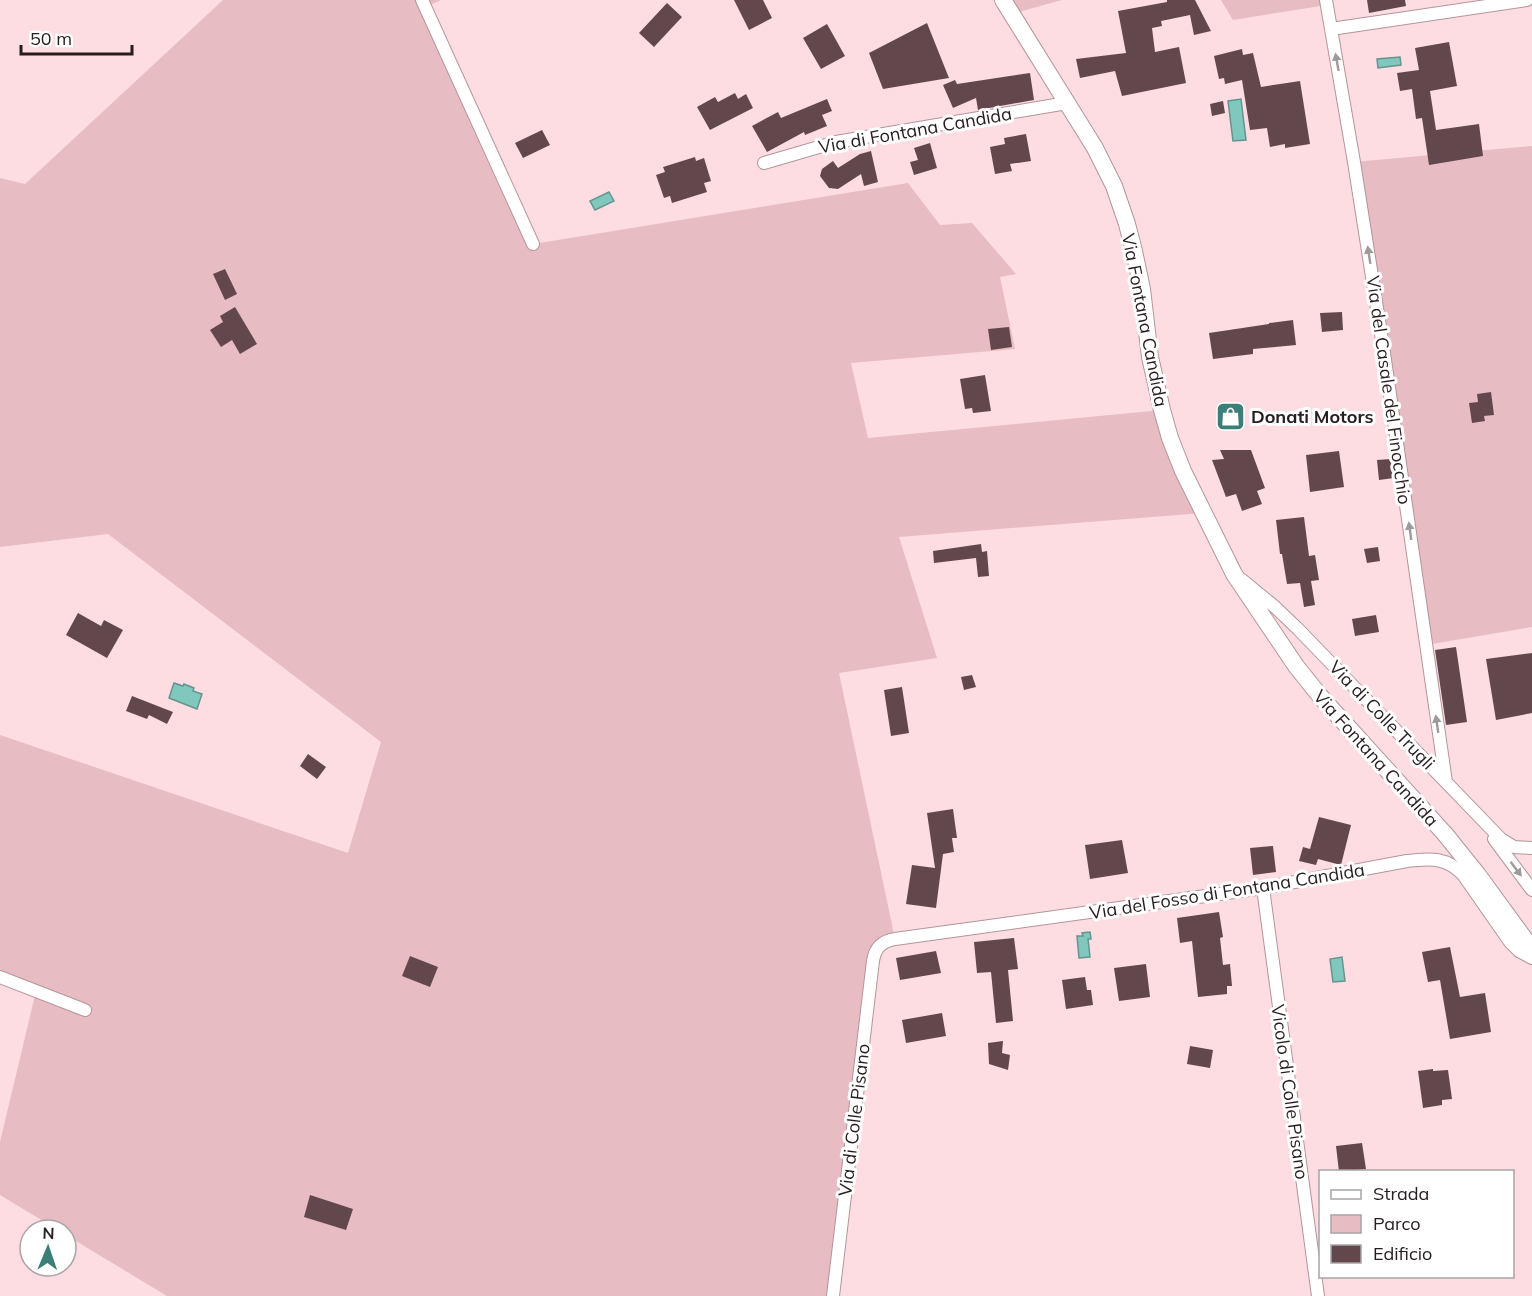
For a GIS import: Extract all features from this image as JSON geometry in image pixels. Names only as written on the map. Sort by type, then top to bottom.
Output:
[{"type":"main road","name":"Via Fontana Candida","points":[[1003,0],[1099,155],[1118,197],[1131,237],[1143,301],[1150,357],[1170,438],[1188,482],[1234,574],[1302,674],[1445,834],[1470,864],[1532,950]]},
{"type":"street","points":[[422,0],[533,244]]},
{"type":"street","name":"Via del Casale del Finocchio","points":[[1326,0],[1384,353],[1446,782]]},
{"type":"street","points":[[1331,29],[1527,0]]},
{"type":"street","name":"Via di Fontana Candida","points":[[764,163],[836,142],[1066,103]]},
{"type":"street","name":"Via di Colle Trugli","points":[[1234,574],[1266,599],[1298,629],[1475,814],[1505,842],[1514,847],[1532,848]]},
{"type":"street","points":[[1475,814],[1532,890]]},
{"type":"street","name":"Via del Fosso di Fontana Candida","points":[[879,946],[895,939],[1263,888],[1427,859],[1444,861],[1456,867],[1510,942],[1519,951],[1532,958]]},
{"type":"street","name":"Vicolo di Colle Pisano","points":[[1263,888],[1318,1296]]},
{"type":"street","name":"Via di Colle Pisano","points":[[833,1296],[873,961],[879,946]]},
{"type":"street","points":[[0,977],[85,1010]]},
{"type":"green space","points":[[223,0],[441,0],[426,7],[533,244],[908,183],[940,225],[972,223],[1016,274],[1000,277],[1015,349],[851,363],[868,438],[1162,410],[1203,513],[899,537],[937,658],[839,673],[895,939],[879,946],[833,1296],[167,1296],[78,1242],[78,1218],[38,1218],[0,1195],[0,1142],[36,991],[0,977],[0,735],[348,853],[381,742],[108,534],[0,547],[0,178],[25,184]]},
{"type":"green space","points":[[1003,0],[1062,0],[1011,14]]},
{"type":"green space","points":[[1221,0],[1326,0],[1327,5],[1233,20]]},
{"type":"green space","points":[[1532,146],[1532,627],[1426,645],[1354,162]]},
{"type":"water","points":[[1400,57],[1401,65],[1378,68],[1377,59]]},
{"type":"water","points":[[1241,99],[1246,140],[1233,141],[1228,101]]},
{"type":"water","points":[[609,192],[614,201],[595,210],[590,201]]},
{"type":"water","points":[[174,683],[183,686],[184,684],[202,694],[197,709],[169,698]]},
{"type":"water","points":[[1090,932],[1091,939],[1088,939],[1090,957],[1079,958],[1077,936]]},
{"type":"water","points":[[1342,957],[1345,981],[1333,982],[1330,959]]},
{"type":"building","points":[[734,0],[763,0],[772,18],[749,30]]},
{"type":"building","points":[[1167,0],[1195,0],[1211,31],[1194,35],[1190,15],[1161,21],[1162,26],[1152,28],[1155,52],[1179,47],[1186,83],[1122,96],[1115,71],[1080,78],[1076,59],[1126,53],[1118,11],[1167,2]]},
{"type":"building","points":[[1367,0],[1405,0],[1406,6],[1369,13]]},
{"type":"building","points":[[667,3],[682,17],[654,47],[639,33]]},
{"type":"building","points":[[927,23],[949,78],[883,89],[869,53]]},
{"type":"building","points":[[827,24],[845,56],[821,69],[803,38]]},
{"type":"building","points":[[1449,42],[1457,86],[1430,91],[1436,130],[1479,124],[1483,156],[1429,165],[1422,118],[1416,119],[1412,89],[1400,91],[1397,73],[1419,70],[1415,48]]},
{"type":"building","points":[[1242,49],[1243,55],[1253,53],[1261,87],[1300,81],[1310,144],[1285,148],[1285,144],[1270,147],[1267,128],[1250,130],[1242,80],[1225,84],[1224,78],[1219,79],[1214,56]]},
{"type":"building","points":[[1030,73],[1034,100],[978,110],[976,98],[953,108],[943,85],[955,80],[957,84]]},
{"type":"building","points":[[735,93],[738,99],[746,94],[753,108],[710,130],[697,107],[715,97],[718,102]]},
{"type":"building","points":[[827,99],[832,111],[822,115],[827,126],[805,135],[804,132],[767,152],[752,126],[778,112],[781,118]]},
{"type":"building","points":[[1223,101],[1225,113],[1212,116],[1210,104]]},
{"type":"building","points":[[542,130],[550,145],[523,158],[515,143]]},
{"type":"building","points":[[1026,134],[1031,161],[1010,164],[1012,171],[995,174],[990,147],[1005,144],[1004,138]]},
{"type":"building","points":[[930,143],[937,168],[914,175],[910,162],[918,160],[914,148]]},
{"type":"building","points":[[871,151],[878,182],[864,186],[861,174],[838,189],[829,188],[820,176],[822,169],[833,161],[838,168],[860,154]]},
{"type":"building","points":[[695,157],[696,161],[704,158],[711,181],[704,183],[707,192],[672,203],[670,196],[664,198],[656,175],[665,172],[663,167]]},
{"type":"building","points":[[225,269],[237,294],[225,300],[213,274]]},
{"type":"building","points":[[235,307],[257,344],[240,354],[232,340],[221,347],[210,330],[223,322],[220,316]]},
{"type":"building","points":[[1342,312],[1343,330],[1322,332],[1320,313]]},
{"type":"building","points":[[1293,320],[1296,345],[1253,349],[1253,354],[1213,359],[1209,333]]},
{"type":"building","points":[[1009,327],[1012,347],[991,350],[988,329]]},
{"type":"building","points":[[985,375],[991,411],[973,413],[972,408],[965,409],[960,379]]},
{"type":"building","points":[[1491,392],[1494,415],[1484,416],[1485,421],[1472,423],[1469,403],[1478,402],[1477,394]]},
{"type":"building","points":[[1220,450],[1251,450],[1265,488],[1257,491],[1262,504],[1242,511],[1236,494],[1226,497],[1212,460],[1224,459]]},
{"type":"building","points":[[1339,451],[1344,487],[1310,492],[1306,455]]},
{"type":"building","points":[[1391,459],[1394,478],[1379,480],[1377,460]]},
{"type":"building","points":[[1304,517],[1309,556],[1315,555],[1319,580],[1311,581],[1315,605],[1304,607],[1300,583],[1287,584],[1282,554],[1280,554],[1276,520]]},
{"type":"building","points":[[981,544],[982,552],[987,551],[989,576],[978,577],[976,558],[934,563],[933,551]]},
{"type":"building","points":[[1378,547],[1380,561],[1367,563],[1364,549]]},
{"type":"building","points":[[78,613],[101,626],[104,620],[123,630],[107,658],[66,635]]},
{"type":"building","points":[[1376,615],[1379,632],[1355,636],[1352,619]]},
{"type":"building","points":[[1456,647],[1467,722],[1446,725],[1435,650]]},
{"type":"building","points":[[1532,653],[1532,713],[1496,720],[1486,659]]},
{"type":"building","points":[[972,675],[976,687],[964,690],[961,677]]},
{"type":"building","points":[[902,687],[909,733],[891,736],[884,690]]},
{"type":"building","points":[[132,696],[173,712],[167,724],[149,715],[147,719],[126,711]]},
{"type":"building","points":[[308,754],[326,767],[317,779],[300,766]]},
{"type":"building","points":[[953,809],[957,838],[952,838],[954,852],[943,854],[936,908],[906,904],[912,865],[935,868],[927,813]]},
{"type":"building","points":[[1319,817],[1351,825],[1341,865],[1318,859],[1316,865],[1299,861],[1303,847],[1310,849]]},
{"type":"building","points":[[1122,840],[1128,873],[1090,879],[1085,845]]},
{"type":"building","points":[[1273,846],[1276,872],[1253,875],[1250,848]]},
{"type":"building","points":[[1219,912],[1223,937],[1220,938],[1223,965],[1230,964],[1232,986],[1227,986],[1227,994],[1198,997],[1192,941],[1180,943],[1177,918]]},
{"type":"building","points":[[1014,938],[1018,969],[1008,970],[1013,1021],[996,1023],[991,972],[977,973],[974,942]]},
{"type":"building","points":[[1450,947],[1460,997],[1485,993],[1491,1032],[1450,1039],[1440,980],[1428,982],[1422,952]]},
{"type":"building","points":[[936,951],[941,973],[900,980],[896,958]]},
{"type":"building","points":[[410,956],[438,967],[430,987],[402,976]]},
{"type":"building","points":[[1146,964],[1150,997],[1119,1001],[1114,968]]},
{"type":"building","points":[[1085,977],[1087,990],[1091,990],[1093,1005],[1066,1009],[1062,980]]},
{"type":"building","points":[[942,1013],[946,1036],[906,1043],[902,1020]]},
{"type":"building","points":[[1003,1041],[1002,1053],[1010,1055],[1008,1070],[989,1064],[988,1043]]},
{"type":"building","points":[[1190,1046],[1213,1050],[1210,1068],[1187,1064]]},
{"type":"building","points":[[1433,1069],[1433,1071],[1448,1070],[1452,1099],[1442,1100],[1442,1105],[1423,1108],[1418,1071]]},
{"type":"building","points":[[1362,1143],[1366,1169],[1339,1170],[1336,1146]]},
{"type":"building","points":[[310,1195],[353,1209],[346,1230],[304,1217]]},
{"type":"place","name":"Donati Motors","points":[[1230,416]]}]
